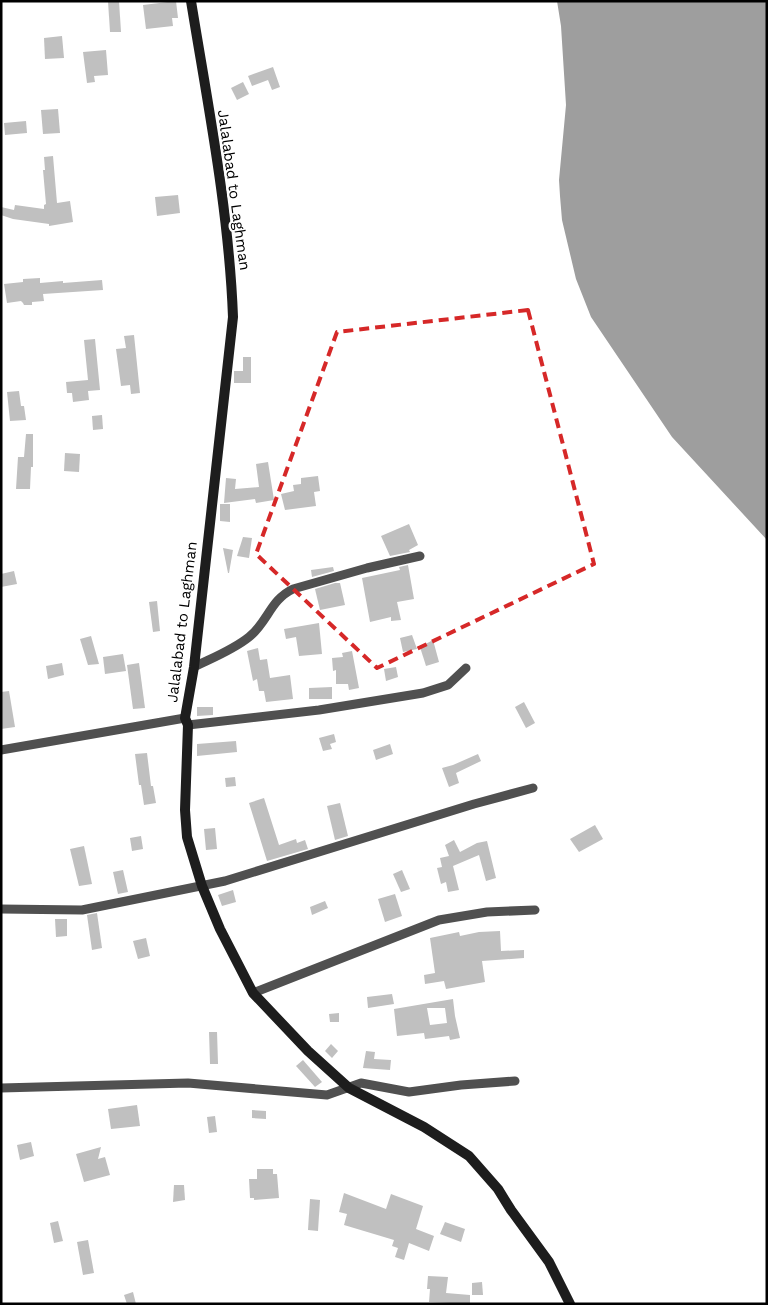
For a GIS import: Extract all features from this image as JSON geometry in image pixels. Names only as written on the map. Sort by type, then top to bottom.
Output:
[{"type":"street","name":"Jalalabad to Laghman","points":[[191,1],[225,210],[233,317],[194,667],[186,721],[185,824],[187,837],[202,886],[220,928],[253,993],[308,1051],[349,1088],[424,1127],[469,1156],[498,1189],[549,1262],[570,1304]]},
{"type":"street","points":[[194,667],[249,637],[283,594],[293,589],[367,568],[420,556]]},
{"type":"street","points":[[1,750],[186,721],[319,710],[422,693],[448,685],[466,668]]},
{"type":"street","points":[[1,909],[82,910],[225,881],[532,788]]},
{"type":"street","points":[[253,993],[439,920],[487,912],[535,910]]},
{"type":"street","points":[[1,1088],[188,1083],[328,1095],[362,1083],[408,1092],[461,1085],[515,1081]]},
{"type":"highlighted area","points":[[528,310],[594,564],[377,668],[256,554],[337,332]]},
{"type":"shaded area","points":[[557,1],[767,1],[767,540],[672,437],[591,317],[576,279],[562,220],[560,196],[559,180],[566,105],[561,26]]},
{"type":"building","points":[[108,1],[119,1],[121,32],[110,32]]},
{"type":"building","points":[[176,1],[178,18],[172,18],[173,26],[146,29],[143,5]]},
{"type":"building","points":[[62,36],[64,58],[45,59],[44,38]]},
{"type":"building","points":[[106,50],[108,75],[94,76],[95,82],[87,83],[83,52]]},
{"type":"building","points":[[273,67],[280,87],[272,90],[268,80],[252,86],[248,76]]},
{"type":"building","points":[[243,82],[249,94],[237,100],[231,88]]},
{"type":"building","points":[[58,109],[60,133],[43,134],[41,110]]},
{"type":"building","points":[[26,121],[27,133],[5,135],[4,123]]},
{"type":"building","points":[[53,156],[57,203],[70,201],[73,222],[49,226],[49,224],[13,219],[1,215],[1,207],[14,210],[15,205],[44,209],[46,204],[43,170],[45,170],[44,157]]},
{"type":"building","points":[[178,195],[180,213],[157,216],[155,197]]},
{"type":"building","points":[[40,278],[40,283],[102,280],[103,290],[43,294],[44,301],[32,302],[32,305],[24,305],[21,301],[7,303],[4,284],[23,282],[23,279]]},
{"type":"building","points":[[134,335],[140,393],[131,394],[130,385],[121,386],[116,349],[126,348],[124,336]]},
{"type":"building","points":[[95,339],[100,390],[88,391],[89,400],[73,402],[72,393],[67,393],[66,382],[88,380],[84,340]]},
{"type":"building","points":[[243,357],[251,357],[251,383],[234,383],[234,371],[243,371]]},
{"type":"building","points":[[19,391],[21,406],[24,406],[26,420],[10,421],[7,392]]},
{"type":"building","points":[[102,415],[103,429],[93,430],[92,416]]},
{"type":"building","points":[[26,434],[33,434],[33,467],[31,467],[30,489],[16,489],[18,457],[24,457]]},
{"type":"building","points":[[65,453],[80,454],[79,472],[64,471]]},
{"type":"building","points":[[268,462],[274,500],[256,503],[255,499],[224,503],[226,478],[236,479],[235,489],[259,487],[256,464]]},
{"type":"building","points":[[318,476],[320,491],[314,492],[316,506],[285,510],[281,494],[294,491],[293,485],[301,484],[301,478]]},
{"type":"building","points":[[220,504],[230,504],[230,522],[220,521]]},
{"type":"building","points":[[409,524],[418,545],[409,550],[410,552],[390,556],[381,536]]},
{"type":"building","points":[[243,537],[252,538],[249,558],[237,556]]},
{"type":"building","points":[[223,548],[233,550],[229,573],[228,573]]},
{"type":"building","points":[[408,565],[414,599],[397,602],[401,620],[391,621],[391,617],[370,622],[362,578],[400,570],[399,567]]},
{"type":"building","points":[[333,567],[334,571],[312,577],[311,570]]},
{"type":"building","points":[[14,571],[17,584],[1,587],[1,574]]},
{"type":"building","points":[[340,583],[345,605],[320,610],[315,589]]},
{"type":"building","points":[[157,601],[160,631],[153,632],[149,602]]},
{"type":"building","points":[[319,623],[322,654],[299,656],[296,637],[286,639],[284,629]]},
{"type":"building","points":[[412,635],[417,649],[403,652],[400,638]]},
{"type":"building","points":[[91,636],[99,664],[88,665],[80,639]]},
{"type":"building","points":[[433,640],[439,662],[426,666],[420,647]]},
{"type":"building","points":[[258,648],[260,660],[267,659],[270,678],[290,675],[293,699],[266,702],[264,691],[259,691],[257,679],[253,681],[247,651]]},
{"type":"building","points":[[352,651],[359,688],[349,690],[348,684],[336,684],[336,670],[333,671],[332,658],[343,657],[342,653]]},
{"type":"building","points":[[123,654],[126,671],[105,674],[103,657]]},
{"type":"building","points":[[62,663],[64,675],[48,679],[46,666]]},
{"type":"building","points":[[139,663],[145,708],[133,709],[127,665]]},
{"type":"building","points":[[396,667],[398,677],[386,681],[384,669]]},
{"type":"building","points":[[332,687],[332,699],[309,699],[309,688]]},
{"type":"building","points":[[9,691],[15,727],[1,729],[1,692]]},
{"type":"building","points":[[524,702],[535,723],[526,728],[515,707]]},
{"type":"building","points":[[197,707],[213,707],[213,715],[197,716]]},
{"type":"building","points":[[334,734],[336,742],[330,744],[332,749],[323,751],[319,738]]},
{"type":"building","points":[[236,741],[237,752],[197,756],[197,744]]},
{"type":"building","points":[[390,744],[393,754],[376,760],[373,750]]},
{"type":"building","points":[[147,753],[151,786],[153,786],[156,803],[144,805],[135,754]]},
{"type":"building","points":[[478,754],[481,761],[456,773],[459,783],[449,787],[442,768]]},
{"type":"building","points":[[235,777],[236,786],[226,787],[225,778]]},
{"type":"building","points":[[264,798],[279,845],[296,839],[297,843],[305,840],[308,849],[267,861],[249,803]]},
{"type":"building","points":[[340,803],[348,836],[335,840],[327,806]]},
{"type":"building","points":[[595,825],[603,839],[579,852],[570,839]]},
{"type":"building","points":[[215,828],[217,849],[206,850],[204,829]]},
{"type":"building","points":[[141,836],[143,849],[132,851],[130,838]]},
{"type":"building","points":[[454,840],[460,852],[477,843],[487,841],[496,878],[486,881],[479,855],[453,866],[459,890],[448,892],[446,882],[441,884],[437,868],[442,867],[440,858],[449,856],[445,845]]},
{"type":"building","points":[[84,846],[92,884],[79,886],[70,849]]},
{"type":"building","points":[[123,870],[128,892],[118,894],[113,872]]},
{"type":"building","points":[[402,870],[410,889],[401,892],[393,874]]},
{"type":"building","points":[[233,890],[236,902],[222,906],[218,895]]},
{"type":"building","points":[[395,894],[402,916],[385,922],[378,899]]},
{"type":"building","points":[[325,901],[328,908],[312,915],[310,907]]},
{"type":"building","points":[[97,913],[102,948],[92,950],[87,915]]},
{"type":"building","points":[[55,919],[67,919],[67,936],[56,937]]},
{"type":"building","points":[[500,931],[501,951],[524,950],[524,958],[482,961],[485,982],[446,989],[444,981],[425,984],[424,975],[435,973],[430,938],[459,932],[460,936],[479,932]]},
{"type":"building","points":[[146,938],[150,956],[138,959],[133,941]]},
{"type":"building","points":[[392,994],[394,1004],[368,1008],[367,997]]},
{"type":"building","points":[[453,999],[460,1038],[450,1040],[449,1036],[425,1039],[424,1033],[397,1036],[394,1009]],"holes":[[[427,1008],[445,1008],[447,1023],[430,1025]]]},
{"type":"building","points":[[339,1013],[339,1022],[330,1022],[329,1014]]},
{"type":"building","points":[[209,1032],[217,1032],[218,1064],[210,1064]]},
{"type":"building","points":[[331,1044],[338,1051],[332,1058],[325,1051]]},
{"type":"building","points":[[366,1051],[375,1052],[374,1059],[391,1060],[390,1070],[363,1068]]},
{"type":"building","points":[[303,1060],[322,1082],[315,1087],[296,1066]]},
{"type":"building","points":[[137,1105],[140,1126],[111,1129],[108,1109]]},
{"type":"building","points":[[252,1110],[266,1111],[266,1119],[252,1118]]},
{"type":"building","points":[[215,1116],[217,1132],[209,1133],[207,1117]]},
{"type":"building","points":[[31,1142],[34,1156],[20,1160],[17,1145]]},
{"type":"building","points":[[101,1147],[98,1159],[105,1157],[110,1175],[84,1182],[76,1154]]},
{"type":"building","points":[[257,1169],[273,1169],[273,1174],[277,1174],[279,1198],[254,1200],[254,1198],[250,1198],[249,1179],[257,1179]]},
{"type":"building","points":[[174,1185],[184,1185],[185,1200],[173,1202]]},
{"type":"building","points":[[344,1193],[386,1209],[391,1194],[423,1206],[416,1229],[434,1236],[429,1251],[409,1243],[404,1260],[395,1257],[398,1248],[392,1246],[394,1240],[344,1225],[347,1214],[339,1212]]},
{"type":"building","points":[[310,1199],[320,1200],[318,1231],[308,1230]]},
{"type":"building","points":[[58,1221],[63,1241],[54,1243],[50,1223]]},
{"type":"building","points":[[445,1222],[465,1229],[461,1242],[440,1234]]},
{"type":"building","points":[[88,1240],[94,1273],[83,1275],[77,1242]]},
{"type":"building","points":[[428,1276],[448,1277],[446,1293],[470,1295],[470,1304],[429,1302]]},
{"type":"building","points":[[482,1282],[483,1295],[472,1295],[472,1283]]},
{"type":"building","points":[[133,1292],[136,1304],[127,1304],[124,1295]]}]
